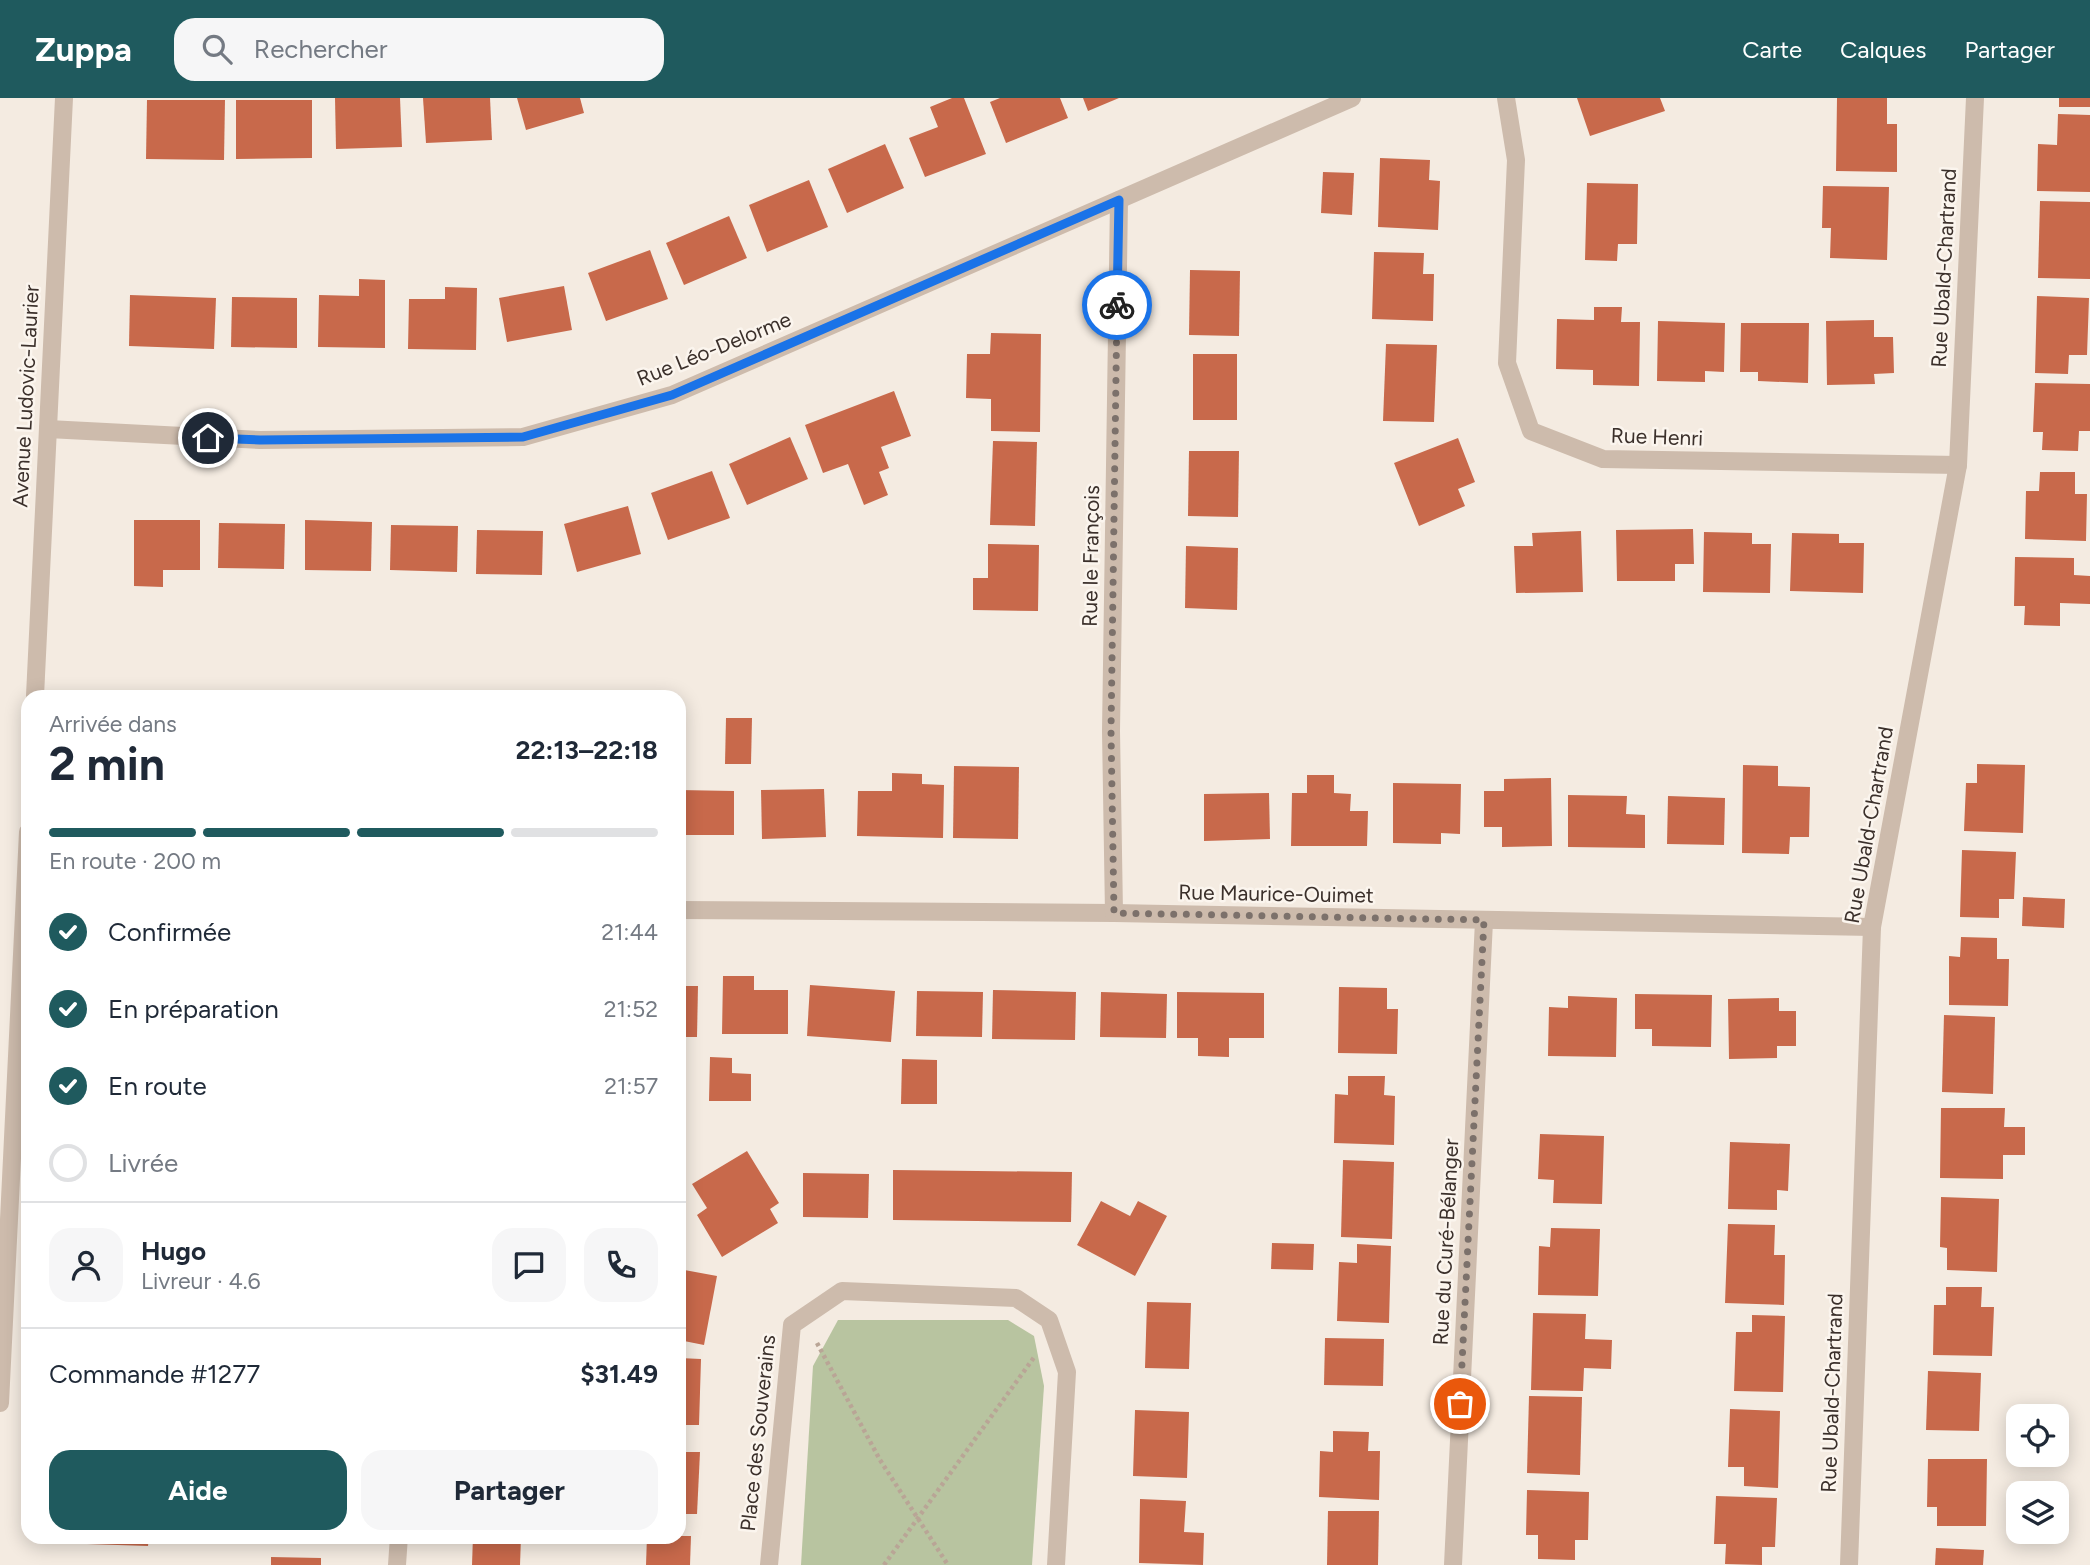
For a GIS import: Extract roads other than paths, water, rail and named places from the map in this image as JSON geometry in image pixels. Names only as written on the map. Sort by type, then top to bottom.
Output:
[{"type":"street","name":"Avenue Ludovic-Laurier","points":[[35,690],[64,98]]},
{"type":"street","name":"Rue Léo-Delorme","points":[[48,429],[260,440],[523,437],[672,395],[1352,98]]},
{"type":"street","name":"Rue Henri","points":[[1506,98],[1516,160],[1507,363],[1531,431],[1603,459],[1958,465]]},
{"type":"street","name":"Rue Ubald-Chartrand","points":[[1849,1565],[1872,927],[1958,465],[1975,98]]},
{"type":"street","name":"Rue le François","points":[[1114,913],[1111,731],[1119,200]]},
{"type":"street","name":"Rue Maurice-Ouimet","points":[[686,910],[1114,913],[1872,927]]},
{"type":"street","name":"Rue du Curé-Bélanger","points":[[1452,1565],[1484,920]]},
{"type":"street","points":[[0,1403],[21,975]]},
{"type":"street","name":"Place des Souverains","points":[[769,1565],[792,1325],[842,1291],[1016,1298],[1049,1320],[1067,1372],[1056,1565]]},
{"type":"street","points":[[397,1565],[398,1544]]}]
